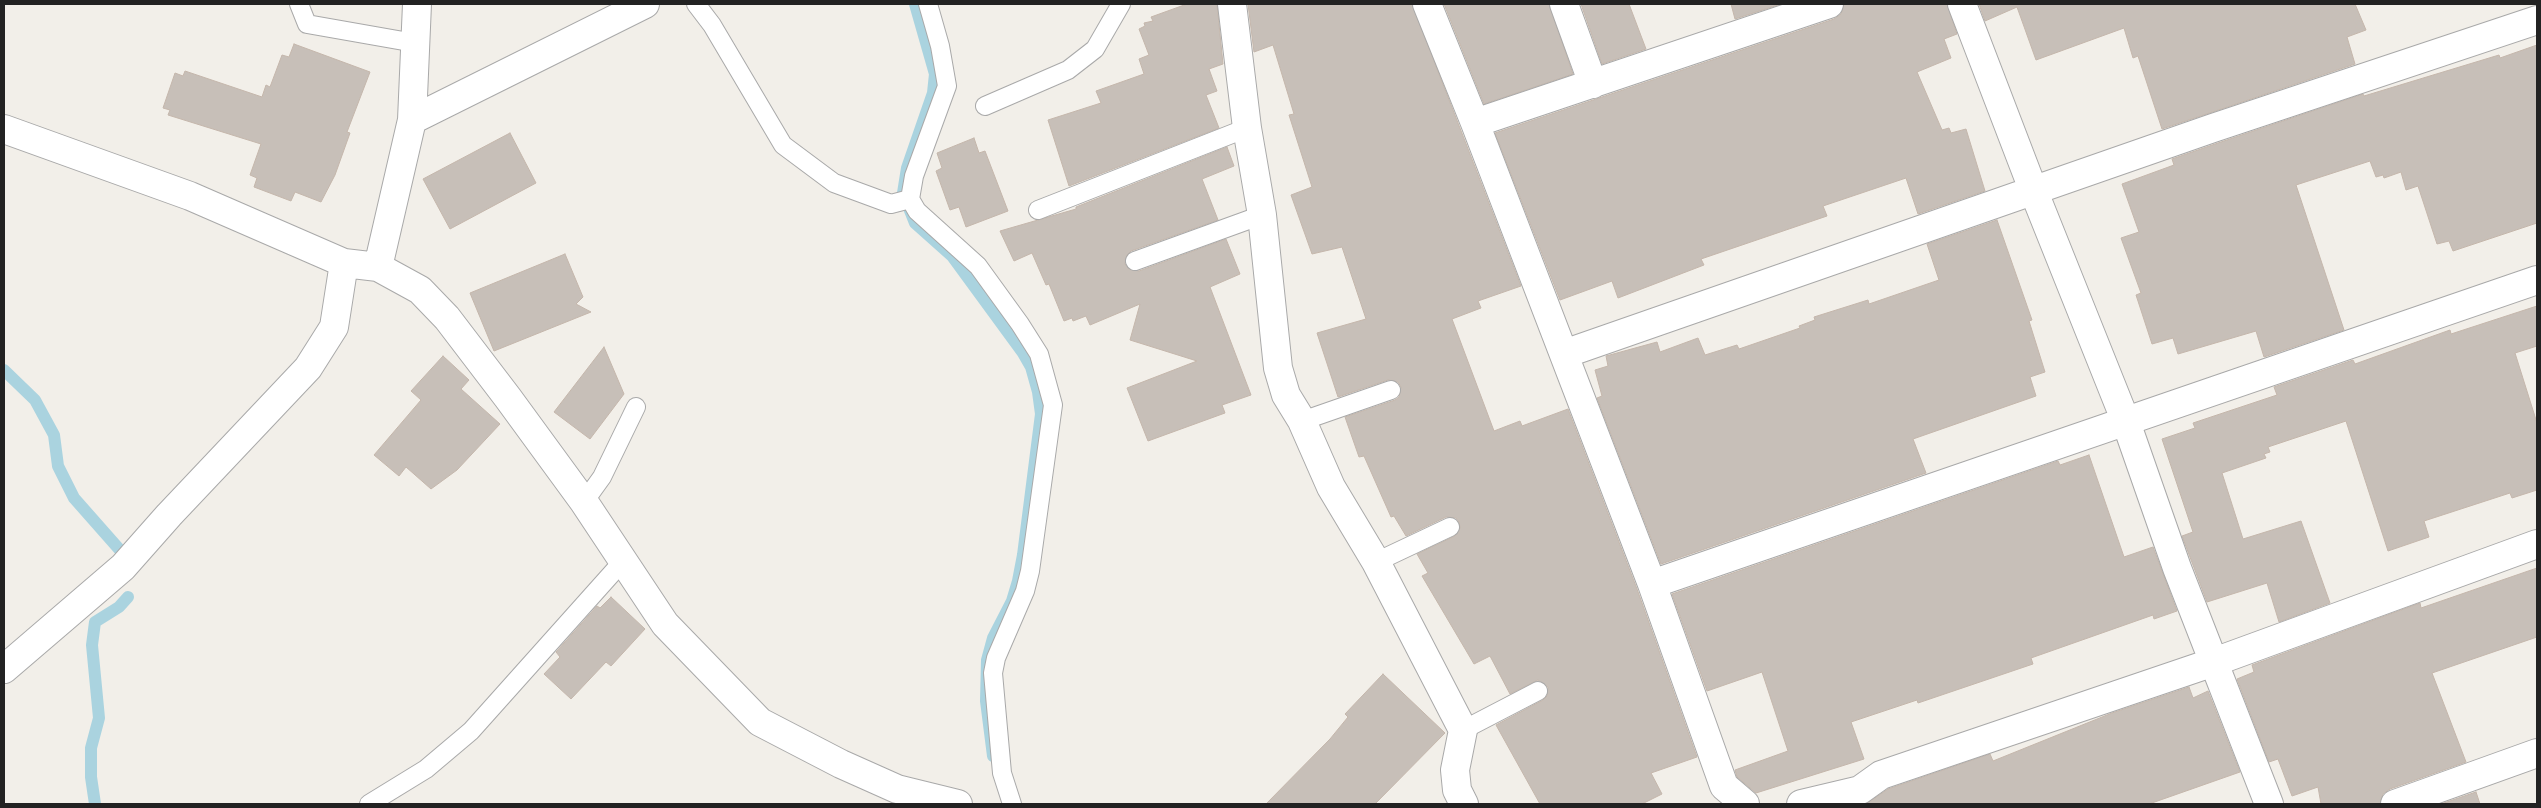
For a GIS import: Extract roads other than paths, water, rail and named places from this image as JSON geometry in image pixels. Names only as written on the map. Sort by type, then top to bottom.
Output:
[{"type":"street","points":[[378,267],[412,120],[417,4]]},
{"type":"street","points":[[412,120],[645,4]]},
{"type":"street","points":[[1232,4],[1247,128],[1262,215],[1278,368],[1286,395],[1302,421],[1331,487],[1376,562],[1464,730],[1455,770],[1458,790],[1464,804]]},
{"type":"street","points":[[1427,4],[1475,123],[1652,584],[1724,786],[1745,804]]},
{"type":"street","points":[[1564,4],[1593,84]]},
{"type":"street","points":[[1475,123],[1829,4]]},
{"type":"street","points":[[1962,4],[2034,192],[2126,422],[2177,568],[2269,804]]},
{"type":"street","points":[[1564,354],[1771,280],[2034,192],[2212,128],[2537,20]]},
{"type":"street","points":[[4,129],[190,196],[344,263],[378,267],[420,290],[447,318],[584,502],[665,624],[760,722],[841,764],[897,788],[958,804]]},
{"type":"street","points":[[4,669],[123,567],[308,368],[334,327],[344,263]]},
{"type":"street","points":[[1652,584],[2537,280]]},
{"type":"street","points":[[1801,804],[1863,797],[1881,775],[2214,662],[2537,544]]},
{"type":"street","points":[[2395,804],[2537,753]]},
{"type":"lane","points":[[299,4],[307,24],[415,43]]},
{"type":"lane","points":[[696,4],[712,25],[783,145],[834,183],[892,204],[910,199]]},
{"type":"lane","points":[[928,4],[940,46],[947,86],[914,176],[910,199],[917,211],[978,266],[1020,324],[1039,354],[1053,406],[1030,571],[1025,590],[996,658],[993,673],[1002,774],[1012,804]]},
{"type":"lane","points":[[985,106],[1068,70],[1095,49],[1122,4]]},
{"type":"lane","points":[[1038,210],[1247,128]]},
{"type":"lane","points":[[1135,262],[1262,215]]},
{"type":"lane","points":[[1302,421],[1391,390]]},
{"type":"lane","points":[[584,502],[602,477],[636,407]]},
{"type":"lane","points":[[1376,562],[1450,527]]},
{"type":"lane","points":[[369,804],[426,769],[471,731],[623,561]]},
{"type":"lane","points":[[1464,730],[1538,691]]},
{"type":"waterway","points":[[915,4],[935,74],[933,93],[907,168],[903,193],[915,223],[952,256],[1023,353],[1031,367],[1038,392],[1041,414],[1018,581],[1012,601],[993,638],[987,660],[986,701],[993,756]]},
{"type":"waterway","points":[[4,370],[35,400],[54,435],[58,466],[74,498],[119,549]]},
{"type":"waterway","points":[[95,804],[91,777],[91,748],[99,718],[92,645],[95,622],[119,607],[128,597]]}]
